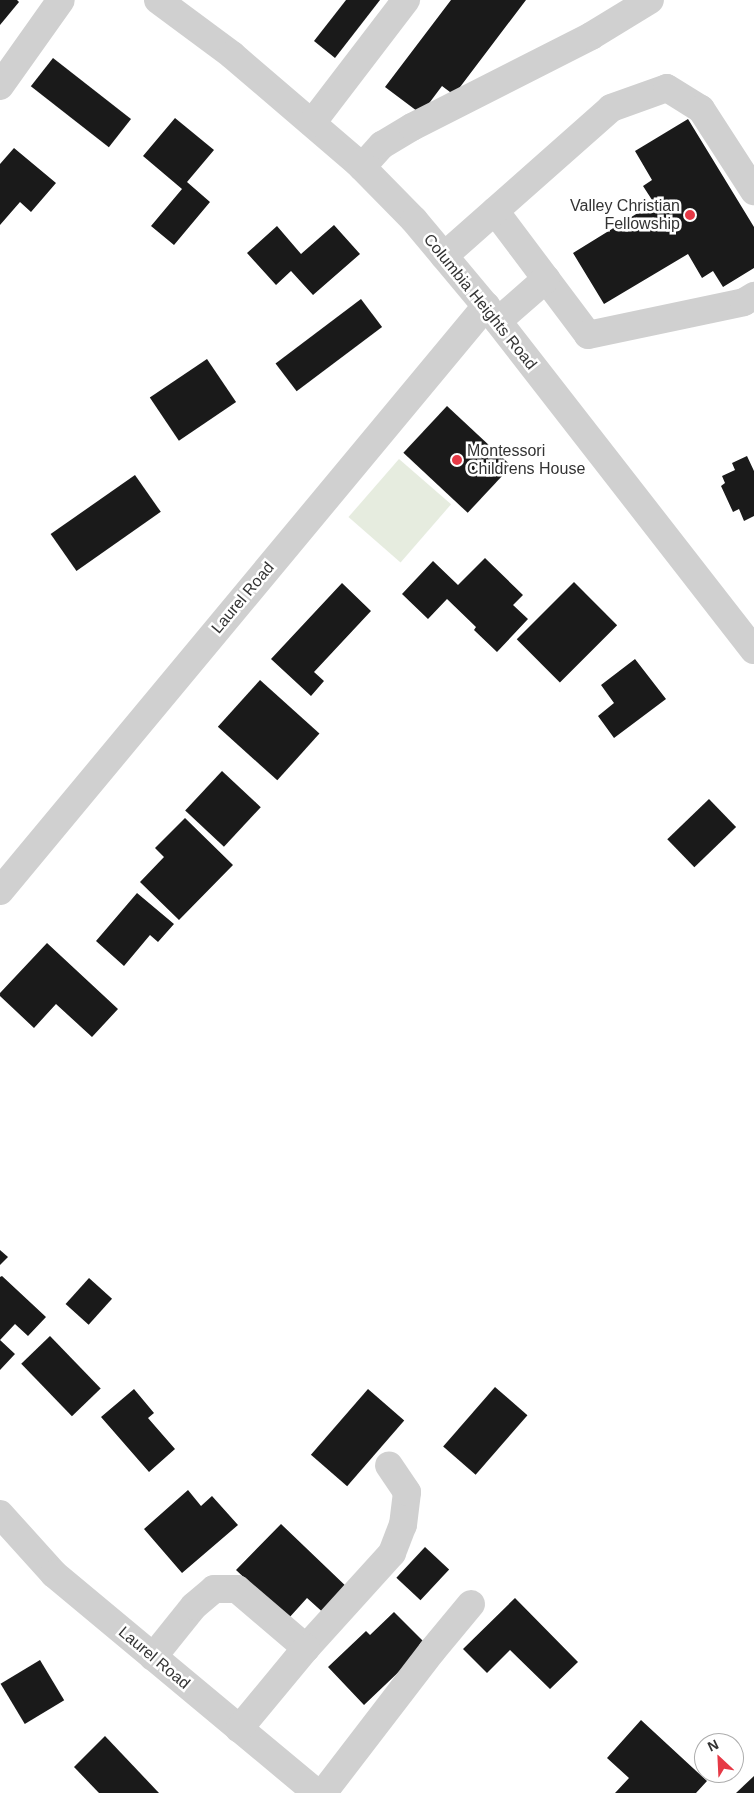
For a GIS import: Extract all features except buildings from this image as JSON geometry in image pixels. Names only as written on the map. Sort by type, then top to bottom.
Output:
[{"type":"street","points":[[0,86],[61,0]]},
{"type":"street","name":"Columbia Heights Road","points":[[158,0],[232,55],[312,123],[362,167],[414,220],[492,314],[754,650]]},
{"type":"street","points":[[312,123],[406,0]]},
{"type":"street","points":[[362,167],[382,145],[412,127],[591,36],[650,0]]},
{"type":"street","points":[[444,256],[611,108],[667,88],[701,109],[754,191]]},
{"type":"street","points":[[495,211],[588,335],[744,302],[754,296]]},
{"type":"street","name":"Laurel Road","points":[[0,890],[492,314],[546,280]]},
{"type":"street","points":[[239,1729],[306,1648],[392,1553],[403,1525],[407,1492],[389,1465]]},
{"type":"street","name":"Laurel Road","points":[[0,1514],[54,1574],[317,1793]]},
{"type":"street","points":[[153,1657],[194,1606],[214,1589],[237,1589],[306,1648]]},
{"type":"street","points":[[324,1793],[432,1651],[471,1604]]},
{"type":"shaded area","points":[[399,459],[451,504],[401,562],[348,517]]},
{"type":"place","name":"Valley Christian Fellowship","points":[[690,215]]},
{"type":"place","name":"Montessori Childrens House","points":[[457,460]]}]
